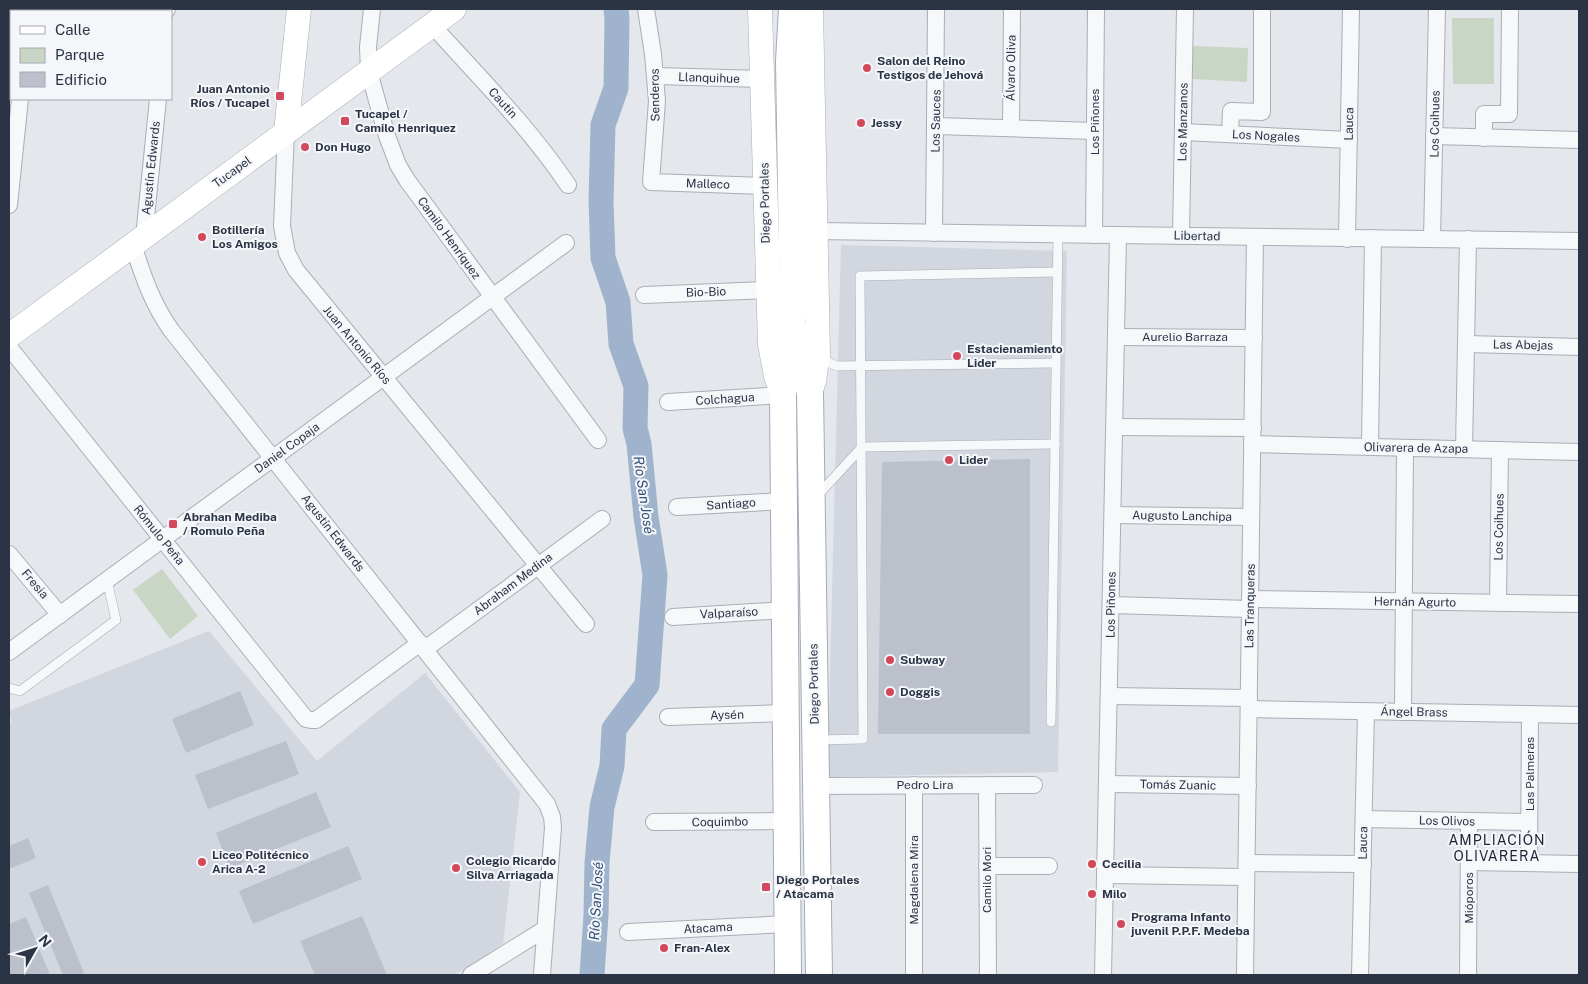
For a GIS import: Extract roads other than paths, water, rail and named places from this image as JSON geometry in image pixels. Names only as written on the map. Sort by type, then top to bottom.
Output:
[{"type":"main road","name":"Diego Portales","points":[[788,975],[782,395],[793,315],[789,61],[792,9]]},
{"type":"main road","name":"Diego Portales","points":[[793,315],[810,393],[819,975]]},
{"type":"main road","points":[[786,742],[815,740]]},
{"type":"street","name":"Juan Antonio Ríos","points":[[299,9],[286,132],[282,226],[290,261],[302,279],[586,624]]},
{"type":"street","name":"Camilo Henríquez","points":[[372,9],[368,47],[369,72],[387,136],[398,165],[492,297],[598,440]]},
{"type":"street","name":"Tucapel","points":[[9,336],[454,9]]},
{"type":"street","name":"Senderos","points":[[646,9],[656,76],[657,101],[651,182]]},
{"type":"street","name":"Diego Portales","points":[[760,9],[770,344],[772,361],[782,395]]},
{"type":"street","name":"Diego Portales","points":[[810,393],[814,381],[818,353],[811,9]]},
{"type":"street","name":"Los Sauces","points":[[934,232],[936,9]]},
{"type":"street","name":"Álvaro Oliva","points":[[1010,128],[1012,9]]},
{"type":"street","name":"Los Piñones","points":[[1094,235],[1096,9]]},
{"type":"street","name":"Los Manzanos","points":[[1180,236],[1185,9]]},
{"type":"street","points":[[1230,134],[1231,111],[1262,112],[1262,9]]},
{"type":"street","name":"Lauca","points":[[1347,239],[1351,9]]},
{"type":"street","name":"Los Coihues","points":[[1432,239],[1437,9]]},
{"type":"street","points":[[1484,138],[1484,114],[1509,114],[1510,9]]},
{"type":"street","name":"Cautín","points":[[432,25],[528,130],[553,162],[568,186]]},
{"type":"street","name":"Llanquihue","points":[[656,76],[762,79]]},
{"type":"street","points":[[9,205],[12,148],[20,100]]},
{"type":"street","name":"Agustín Edwards","points":[[158,100],[139,241],[144,278],[152,299],[164,319],[543,797],[550,810],[553,827],[545,929]]},
{"type":"street","points":[[936,126],[1095,131]]},
{"type":"street","name":"Los Nogales","points":[[1183,132],[1349,140]]},
{"type":"street","points":[[1434,136],[1579,140]]},
{"type":"street","name":"Malleco","points":[[651,182],[764,186]]},
{"type":"street","name":"Libertad","points":[[815,231],[1579,241]]},
{"type":"street","name":"Los Piñones","points":[[1103,975],[1118,235]]},
{"type":"street","name":"Las Tranqueras","points":[[1245,975],[1255,236]]},
{"type":"street","points":[[1370,447],[1373,238]]},
{"type":"street","points":[[1464,449],[1468,239]]},
{"type":"street","name":"Daniel Copaja","points":[[9,652],[566,243]]},
{"type":"street","name":"Bio-Bio","points":[[644,295],[767,290]]},
{"type":"street","name":"Aurelio Barraza","points":[[1116,337],[1254,338]]},
{"type":"street","name":"Las Abejas","points":[[1466,344],[1579,347]]},
{"type":"street","name":"Rómulo Peña","points":[[9,347],[306,718],[311,720]]},
{"type":"street","name":"Colchagua","points":[[668,402],[782,395]]},
{"type":"street","points":[[1115,426],[1253,428]]},
{"type":"street","name":"Olivarera de Azapa","points":[[1252,444],[1579,452]]},
{"type":"street","points":[[1403,712],[1405,448]]},
{"type":"street","name":"Los Coihues","points":[[1498,603],[1500,450]]},
{"type":"street","name":"Santiago","points":[[677,508],[784,501]]},
{"type":"street","name":"Augusto Lanchipa","points":[[1113,515],[1251,517]]},
{"type":"street","name":"Abraham Medina","points":[[311,720],[316,720],[538,566],[602,519]]},
{"type":"street","name":"Fresia","points":[[9,554],[60,615]]},
{"type":"street","name":"Hernán Agurto","points":[[1111,605],[1404,602],[1579,604]]},
{"type":"street","name":"Valparaíso","points":[[673,617],[785,610]]},
{"type":"street","name":"Ángel Brass","points":[[1109,696],[1366,711],[1579,715]]},
{"type":"street","name":"Lauca","points":[[1360,975],[1366,711]]},
{"type":"street","name":"Aysén","points":[[668,717],[786,713]]},
{"type":"street","name":"Las Palmeras","points":[[1529,863],[1530,714]]},
{"type":"street","name":"Tomás Zuanic","points":[[1107,784],[1248,786]]},
{"type":"street","name":"Magdalena Mira","points":[[914,785],[914,975]]},
{"type":"street","name":"Camilo Mori","points":[[987,785],[988,975]]},
{"type":"street","name":"Pedro Lira","points":[[816,786],[1034,785]]},
{"type":"street","name":"Los Olivos","points":[[1364,819],[1529,822]]},
{"type":"street","name":"Coquimbo","points":[[654,822],[786,821]]},
{"type":"street","name":"Mióporos","points":[[1468,975],[1469,821]]},
{"type":"street","points":[[1469,862],[1579,864]]},
{"type":"street","points":[[1106,875],[1363,864]]},
{"type":"street","points":[[987,866],[1049,866]]},
{"type":"street","name":"Atacama","points":[[628,932],[787,924]]},
{"type":"street","points":[[471,975],[545,929]]},
{"type":"street","points":[[542,975],[545,929]]},
{"type":"lane","points":[[1052,722],[1058,234]]},
{"type":"lane","points":[[815,740],[863,739],[860,276],[1057,272]]},
{"type":"lane","points":[[818,353],[833,365],[1056,363]]},
{"type":"lane","points":[[811,503],[862,447],[1055,444]]},
{"type":"lane","points":[[9,688],[20,691],[116,620],[107,580]]},
{"type":"waterway","name":"Río San José","points":[[592,975],[597,863],[602,807],[612,766],[614,729],[647,685],[655,575],[646,517],[639,444],[635,428],[636,386],[621,344],[618,302],[603,258],[601,201],[603,125],[616,88],[616,9]]},
{"type":"place","name":"Salon del Reino Testigos de Jehová","points":[[867,68]]},
{"type":"place","name":"Juan Antonio Ríos / Tucapel","points":[[280,96]]},
{"type":"place","name":"Tucapel / Camilo Henriquez","points":[[345,121]]},
{"type":"place","name":"Jessy","points":[[861,123]]},
{"type":"place","name":"Don Hugo","points":[[305,147]]},
{"type":"place","name":"Botillería Los Amigos","points":[[202,237]]},
{"type":"place","name":"Estacienamiento Lider","points":[[957,356]]},
{"type":"place","name":"Lider","points":[[949,460]]},
{"type":"place","name":"Abrahan Mediba / Romulo Peña","points":[[173,524]]},
{"type":"place","name":"Subway","points":[[890,660]]},
{"type":"place","name":"Doggis","points":[[890,692]]},
{"type":"place","name":"Liceo Politécnico Arica A-2","points":[[202,862]]},
{"type":"place","name":"Cecilia","points":[[1092,864]]},
{"type":"place","name":"Colegio Ricardo Silva Arriagada","points":[[456,868]]},
{"type":"place","name":"Diego Portales / Atacama","points":[[766,887]]},
{"type":"place","name":"Milo","points":[[1092,894]]},
{"type":"place","name":"Programa Infanto juvenil P.P.F. Medeba","points":[[1121,924]]},
{"type":"place","name":"Fran-Alex","points":[[664,948]]},
{"type":"district","name":"AMPLIACIÓN OLIVARERA","points":[[1497,848]]}]
